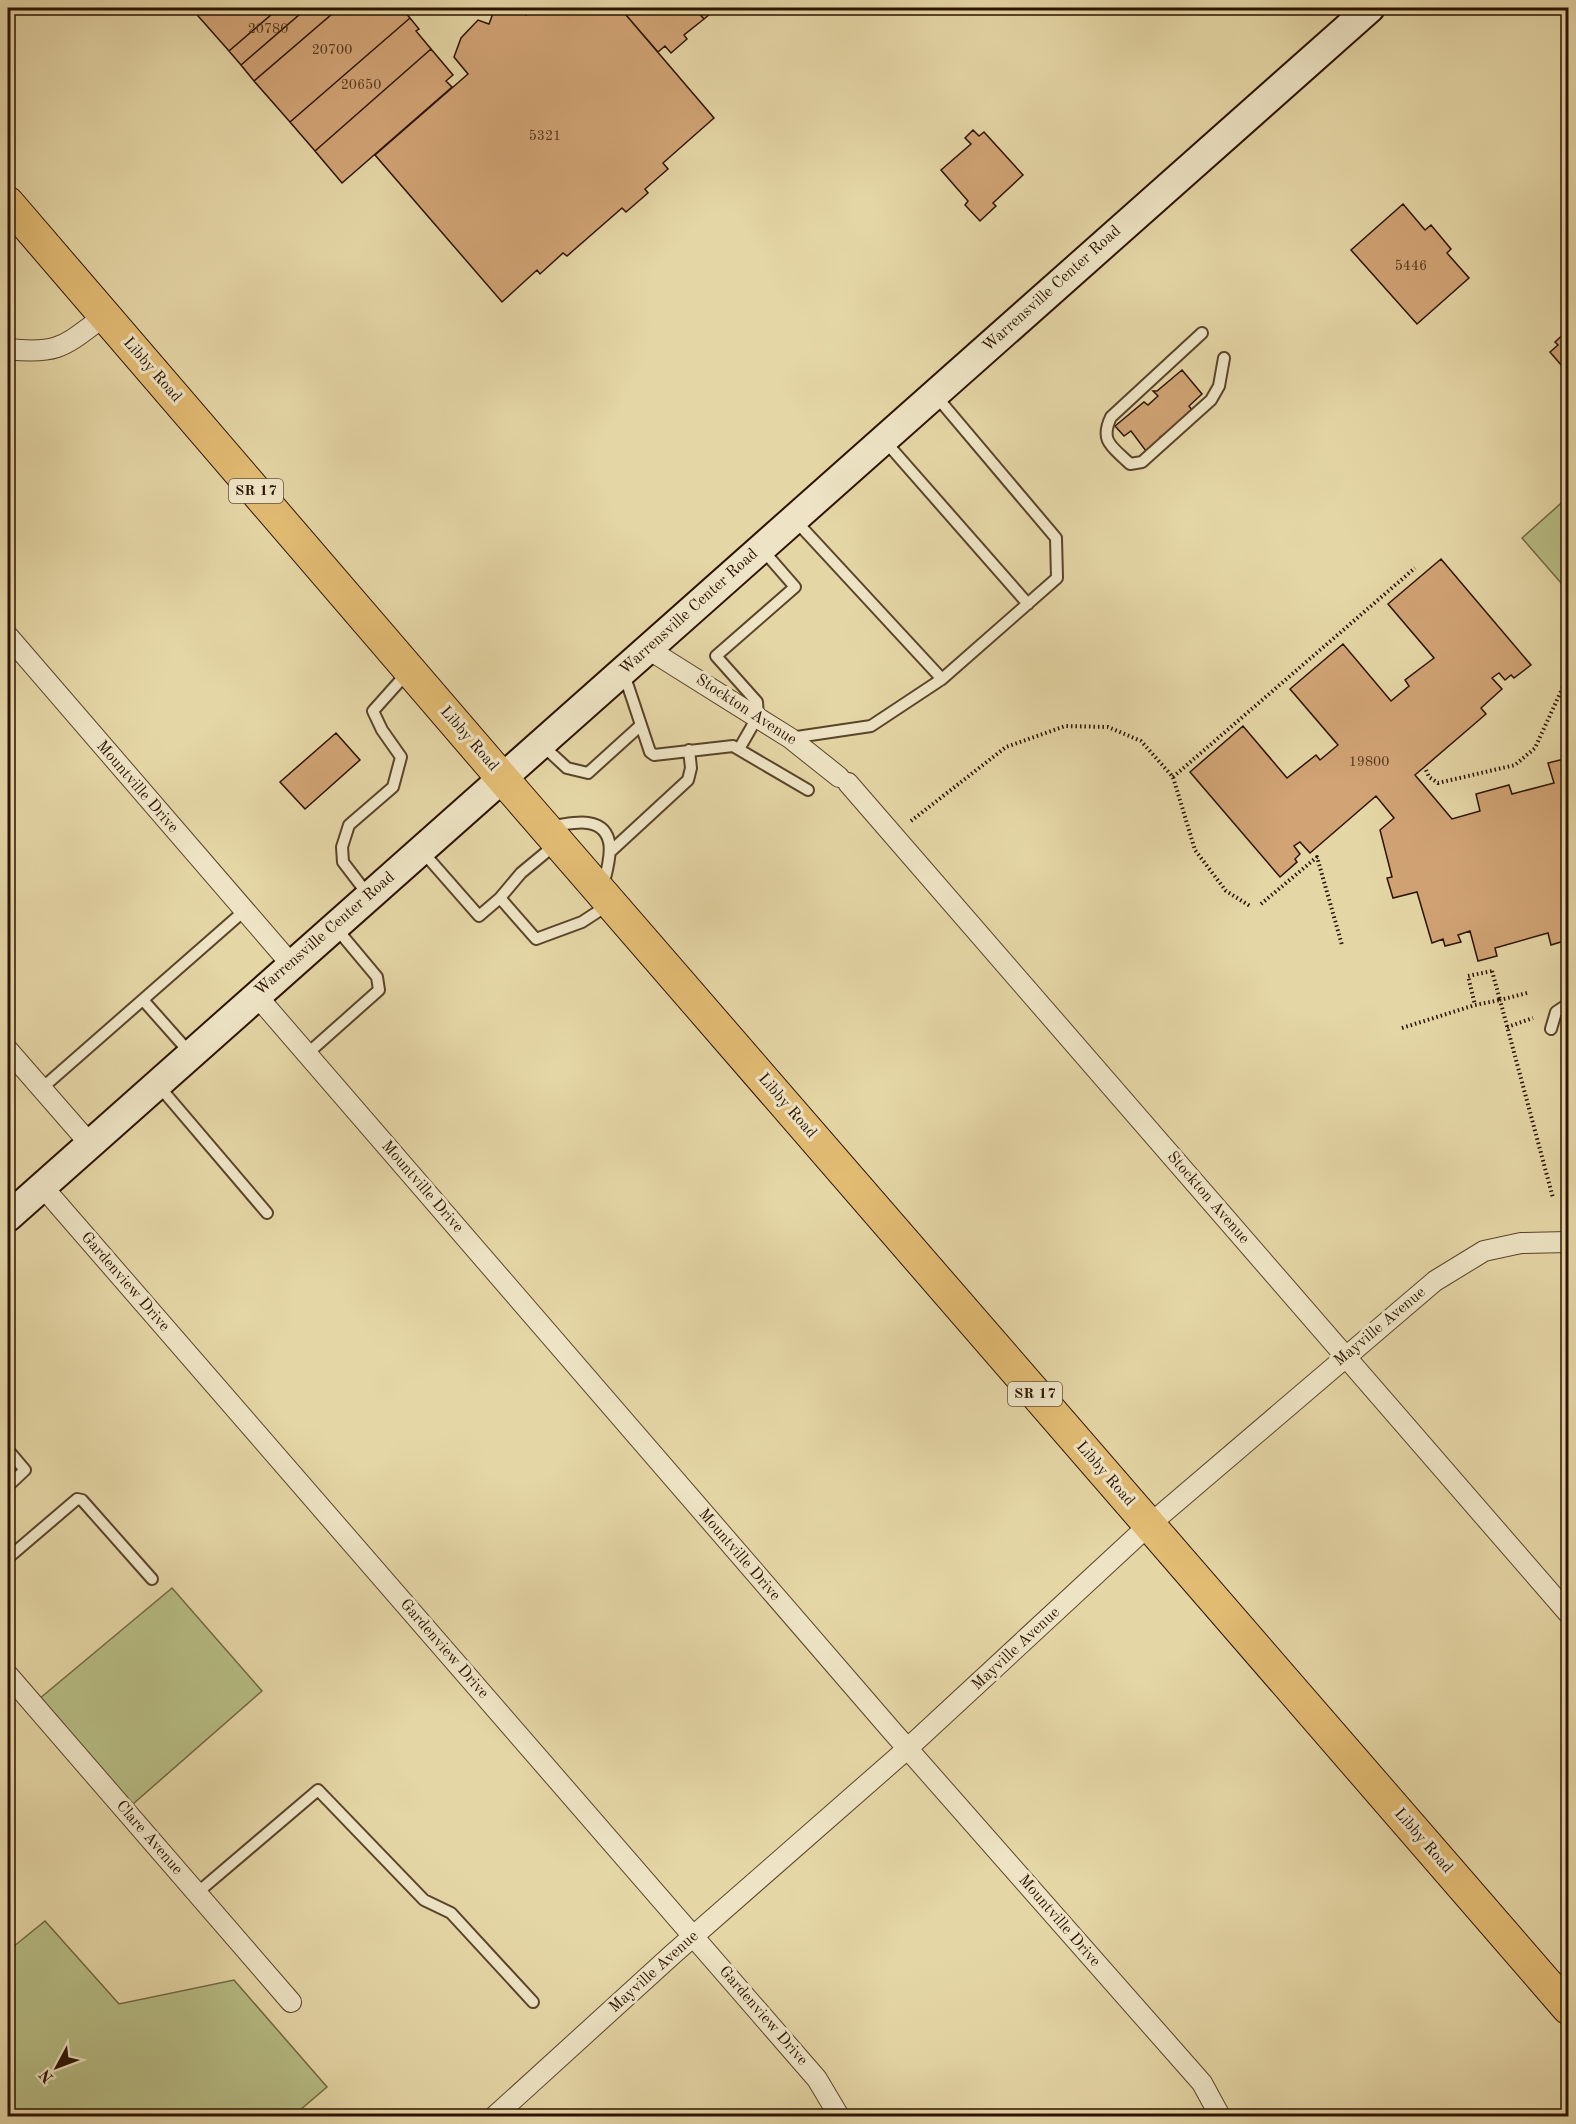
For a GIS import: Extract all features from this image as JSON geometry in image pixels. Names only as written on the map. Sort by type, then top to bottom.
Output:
[{"type":"main road","name":"Warrensville Center Road","points":[[8,1217],[1370,8]]},
{"type":"main road","name":"Libby Road","points":[[8,202],[551,835],[1569,2008]]},
{"type":"street","points":[[8,349],[38,353],[54,350],[105,315]]},
{"type":"street","name":"Mountville Drive","points":[[8,636],[291,964]]},
{"type":"street","name":"Stockton Avenue","points":[[648,649],[758,716],[844,780],[1569,1613]]},
{"type":"street","name":"Mountville Drive","points":[[256,995],[907,1749],[1202,2083],[1220,2116]]},
{"type":"street","points":[[8,1050],[90,1144]]},
{"type":"street","name":"Gardenview Drive","points":[[42,1186],[817,2079],[839,2116]]},
{"type":"street","name":"Mayville Avenue","points":[[495,2116],[693,1936],[907,1749],[1149,1526],[1435,1281],[1484,1251],[1521,1243],[1567,1244]]},
{"type":"street","name":"Clare Avenue","points":[[8,1675],[291,2001]]},
{"type":"lane","points":[[1202,333],[1111,417],[1105,431],[1107,440],[1130,464],[1142,462],[1211,400],[1219,386],[1224,358]]},
{"type":"lane","points":[[790,738],[871,726],[942,679],[1057,578],[1056,538],[934,394]]},
{"type":"lane","points":[[883,439],[1028,603]]},
{"type":"lane","points":[[794,519],[942,679]]},
{"type":"lane","points":[[739,749],[758,716],[757,702],[716,656],[795,587],[760,548]]},
{"type":"lane","points":[[369,896],[342,862],[342,847],[349,825],[393,787],[401,757],[382,730],[373,711],[410,670]]},
{"type":"lane","points":[[623,671],[641,725],[654,755],[726,745],[739,749],[808,790]]},
{"type":"lane","points":[[542,745],[567,768],[588,773],[641,725]]},
{"type":"lane","points":[[611,851],[688,780],[689,750]]},
{"type":"lane","points":[[422,850],[479,916],[500,898],[551,835],[587,823],[596,825],[609,840],[611,851],[606,898],[582,922],[536,939],[500,898]]},
{"type":"lane","points":[[41,1089],[244,911]]},
{"type":"lane","points":[[307,1054],[379,990],[377,977],[334,926]]},
{"type":"lane","points":[[143,1000],[190,1054]]},
{"type":"lane","points":[[1551,1029],[1556,1012],[1569,1004]]},
{"type":"lane","points":[[157,1084],[267,1212]]},
{"type":"lane","points":[[8,1450],[25,1470],[8,1486]]},
{"type":"lane","points":[[8,1558],[76,1499],[82,1500],[152,1579]]},
{"type":"lane","points":[[197,1893],[318,1790],[424,1900],[451,1912],[533,2002]]},
{"type":"path","points":[[1173,777],[1415,568]]},
{"type":"path","points":[[1426,770],[1429,777],[1438,783],[1515,765],[1535,748],[1569,676]]},
{"type":"path","points":[[912,822],[1006,747],[1065,726],[1108,727],[1141,741],[1173,777],[1195,850],[1226,891],[1250,906]]},
{"type":"path","points":[[1261,904],[1317,856],[1342,945]]},
{"type":"path","points":[[1475,1005],[1468,976],[1492,971],[1553,1198]]},
{"type":"path","points":[[1402,1028],[1475,1005],[1527,993]]},
{"type":"path","points":[[1507,1027],[1533,1018]]},
{"type":"green space","points":[[1568,497],[1568,591],[1522,538]]},
{"type":"green space","points":[[172,1588],[262,1691],[125,1811],[33,1704]]},
{"type":"green space","points":[[45,1921],[119,2004],[234,1980],[327,2087],[293,2116],[8,2116],[8,1951]]},
{"type":"building","points":[[191,8],[279,8],[229,51]]},
{"type":"building","points":[[279,8],[307,8],[241,65],[229,51]]},
{"type":"building","points":[[307,8],[339,8],[254,81],[241,65]]},
{"type":"building","points":[[339,8],[401,8],[410,18],[290,122],[254,81]]},
{"type":"building","points":[[495,8],[506,10],[520,8],[526,15],[535,8],[620,8],[714,118],[663,163],[668,169],[645,189],[648,193],[626,212],[622,208],[567,256],[563,253],[540,274],[537,270],[502,302],[375,155],[468,74],[454,57],[461,38],[478,20],[489,24]]},
{"type":"building","points":[[620,8],[694,8],[704,19],[684,35],[687,39],[671,53],[665,46],[658,52]]},
{"type":"building","points":[[694,8],[717,8],[704,19]]},
{"type":"building","points":[[410,18],[419,29],[416,31],[431,49],[315,151],[290,122]]},
{"type":"building","points":[[431,49],[453,75],[446,81],[452,87],[342,183],[315,151]]},
{"type":"building","points":[[973,130],[979,136],[984,132],[1023,175],[993,203],[996,206],[980,221],[965,205],[968,201],[941,170],[971,144],[965,138]]},
{"type":"building","points":[[1403,204],[1425,230],[1431,225],[1451,249],[1447,253],[1469,278],[1417,324],[1351,250]]},
{"type":"building","points":[[1568,330],[1568,373],[1550,352],[1558,345],[1555,342]]},
{"type":"building","points":[[1182,370],[1202,394],[1189,406],[1192,410],[1181,420],[1183,422],[1160,437],[1163,440],[1158,445],[1156,442],[1146,451],[1131,431],[1124,436],[1115,426],[1144,402],[1148,405],[1158,396],[1153,391],[1157,391]]},
{"type":"building","points":[[1441,559],[1531,665],[1514,678],[1511,675],[1505,680],[1499,673],[1492,678],[1502,689],[1481,708],[1486,714],[1415,775],[1452,819],[1480,811],[1476,794],[1509,785],[1512,794],[1554,783],[1548,763],[1568,758],[1568,950],[1564,941],[1551,945],[1548,933],[1495,948],[1497,956],[1478,961],[1470,931],[1458,935],[1461,942],[1445,946],[1443,939],[1432,943],[1417,892],[1393,898],[1387,878],[1392,877],[1380,830],[1394,818],[1376,796],[1310,853],[1300,842],[1294,846],[1300,854],[1295,859],[1297,862],[1280,877],[1190,772],[1243,726],[1287,778],[1316,755],[1320,760],[1338,745],[1290,689],[1343,644],[1391,701],[1409,686],[1405,680],[1434,658],[1388,604]]},
{"type":"building","points":[[336,733],[360,760],[305,809],[280,782]]}]
